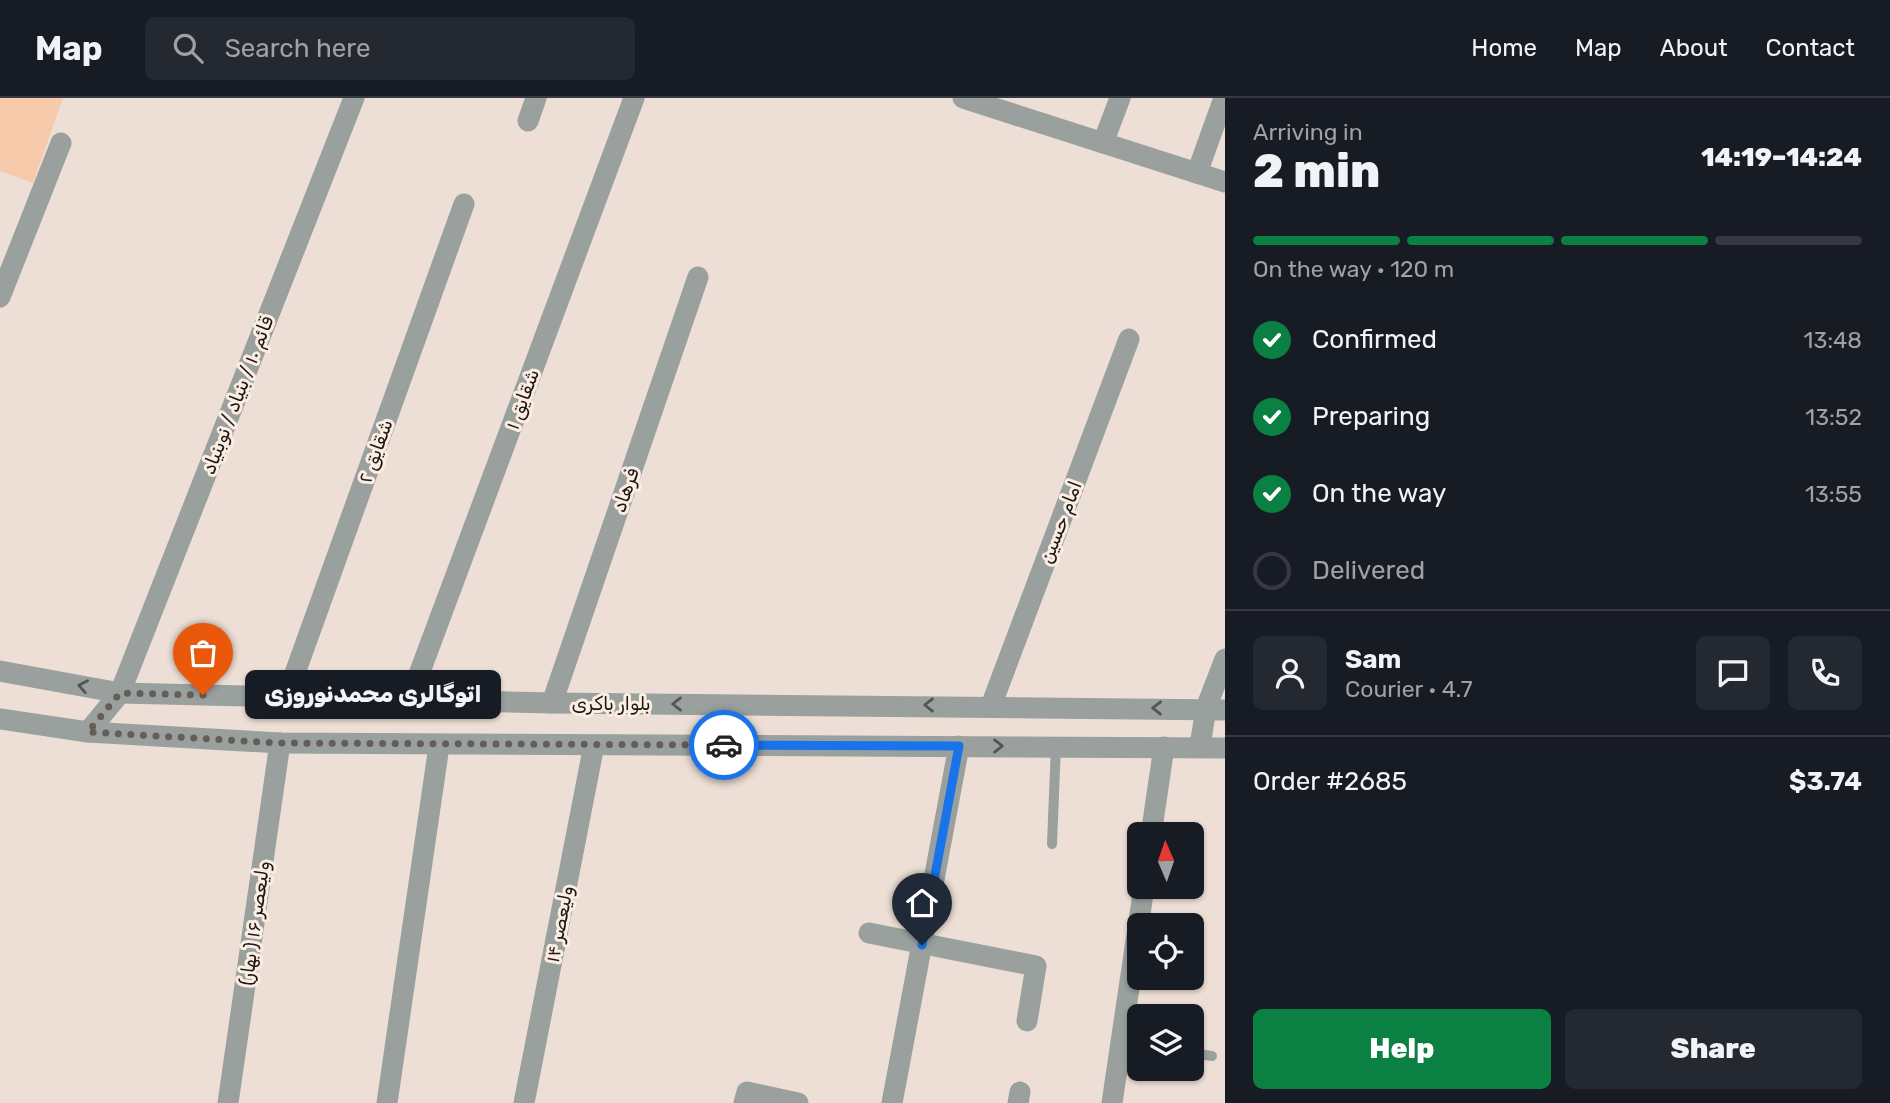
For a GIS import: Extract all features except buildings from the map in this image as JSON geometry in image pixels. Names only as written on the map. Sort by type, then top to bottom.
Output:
[{"type":"street","name":"قائم ۱۰ / بنیاد / نوبنیاد","points":[[88,732],[120,693],[354,98]]},
{"type":"street","points":[[528,121],[536,98]]},
{"type":"street","name":"شقایق ۱","points":[[409,701],[634,98]]},
{"type":"street","points":[[963,98],[995,103],[1104,143],[1225,182]]},
{"type":"street","points":[[1104,143],[1120,98]]},
{"type":"street","points":[[1197,173],[1223,98]]},
{"type":"street","points":[[0,297],[61,143]]},
{"type":"street","name":"شقایق ۲","points":[[286,698],[464,204]]},
{"type":"street","name":"فرهاد","points":[[552,703],[698,277]]},
{"type":"street","name":"امام حسین","points":[[991,706],[1129,339]]},
{"type":"street","points":[[1200,746],[1215,709],[1225,659]]},
{"type":"street","name":"بلوار باکری","points":[[0,671],[120,693],[409,701],[1215,709]]},
{"type":"street","points":[[0,719],[88,732],[279,743],[439,746],[1056,745],[1225,748]]},
{"type":"street","name":"ولیعصر ۱۶ ( بهار)","points":[[228,1103],[279,743]]},
{"type":"street","name":"ولیعصر ۱۴","points":[[524,1103],[594,745]]},
{"type":"street","points":[[387,1103],[439,746]]},
{"type":"street","points":[[892,1103],[959,746]]},
{"type":"street","points":[[1153,822],[1164,747]]},
{"type":"street","points":[[1133,1004],[1143,900]]},
{"type":"street","points":[[869,933],[1036,966],[1027,1021]]},
{"type":"street","points":[[1112,1103],[1127,1052]]},
{"type":"street","points":[[745,1098],[798,1103]]},
{"type":"lane","points":[[1052,844],[1056,745]]},
{"type":"lane","points":[[1204,1055],[1212,1056]]},
{"type":"shaded area","points":[[0,98],[63,98],[33,183],[0,171]]},
{"type":"way so far","points":[[203,695],[120,693],[88,732],[279,743],[439,746],[724,745]]},
{"type":"place","name":"اتوگالری محمدنوروزی","points":[[203,695]]},
{"type":"route","points":[[724,745],[959,746],[922,945]]}]
